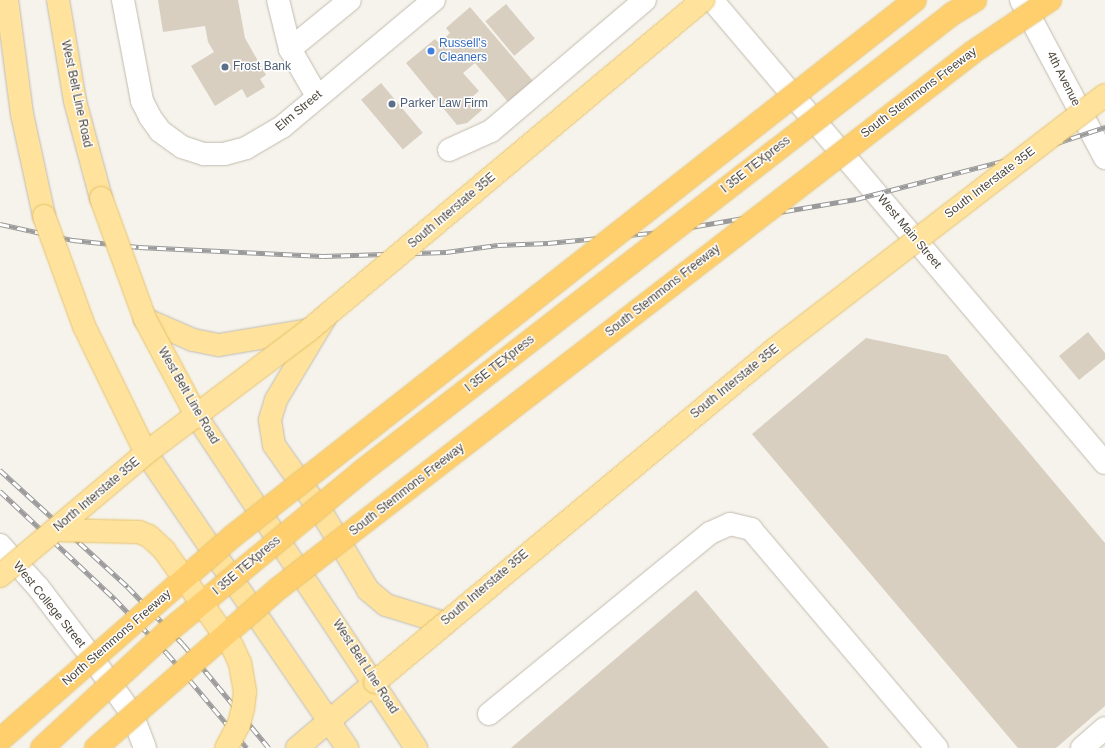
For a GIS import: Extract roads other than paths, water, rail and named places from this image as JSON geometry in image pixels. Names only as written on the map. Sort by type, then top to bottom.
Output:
[{"type":"highway","name":"North Stemmons Freeway","points":[[0,740],[234,536],[915,0]]},
{"type":"highway","name":"I 35E TEXpress","points":[[42,748],[166,633],[361,472],[952,14],[975,0]]},
{"type":"highway","name":"South Stemmons Freeway","points":[[96,748],[280,588],[973,52],[1050,0]]},
{"type":"main road","points":[[7,0],[22,114],[44,216],[71,295],[101,365],[146,453],[330,720],[347,748]]},
{"type":"main road","name":"West Belt Line Road","points":[[58,0],[75,101],[104,206],[145,319],[197,417],[375,682],[416,748]]},
{"type":"main road","name":"South Interstate 35E","points":[[197,417],[327,316],[703,0]]},
{"type":"main road","name":"South Interstate 35E","points":[[375,682],[775,349],[1105,96]]},
{"type":"main road","points":[[327,316],[276,400],[270,420],[274,445],[322,513],[368,590],[386,605],[444,623]]},
{"type":"main road","points":[[145,319],[193,340],[219,345],[310,330]]},
{"type":"main road","name":"North Interstate 35E","points":[[0,576],[146,453],[197,417]]},
{"type":"main road","points":[[55,530],[139,532],[149,536],[164,550],[232,646],[240,663],[244,692],[243,708],[239,724],[226,748]]},
{"type":"main road","points":[[297,748],[375,682]]},
{"type":"street","name":"Elm Street","points":[[123,0],[142,100],[160,131],[182,147],[204,154],[224,154],[246,148],[282,127],[317,96],[434,0]]},
{"type":"street","points":[[278,0],[290,48],[317,96]]},
{"type":"street","points":[[290,48],[350,0]]},
{"type":"street","points":[[449,150],[491,131],[646,0]]},
{"type":"street","name":"West Main Street","points":[[712,0],[1105,463]]},
{"type":"street","name":"4th Avenue","points":[[1021,0],[1105,158]]},
{"type":"street","points":[[489,714],[710,533],[730,524],[751,529],[937,748]]},
{"type":"street","name":"West College Street","points":[[0,545],[38,588],[90,655],[132,714],[145,748]]},
{"type":"street","points":[[1082,748],[1105,728]]},
{"type":"railway","points":[[0,224],[73,240],[139,247],[323,256],[446,252],[498,245],[548,243],[661,232],[856,199],[1003,161],[1105,127]]},
{"type":"railway","points":[[0,470],[128,587],[183,644],[269,748]]},
{"type":"railway","points":[[0,491],[115,599],[167,653],[247,748]]},
{"type":"place","name":"Russell's Cleaners","points":[[431,51]]},
{"type":"place","name":"Frost Bank","points":[[225,67]]},
{"type":"place","name":"Parker Law Firm","points":[[392,104]]}]
